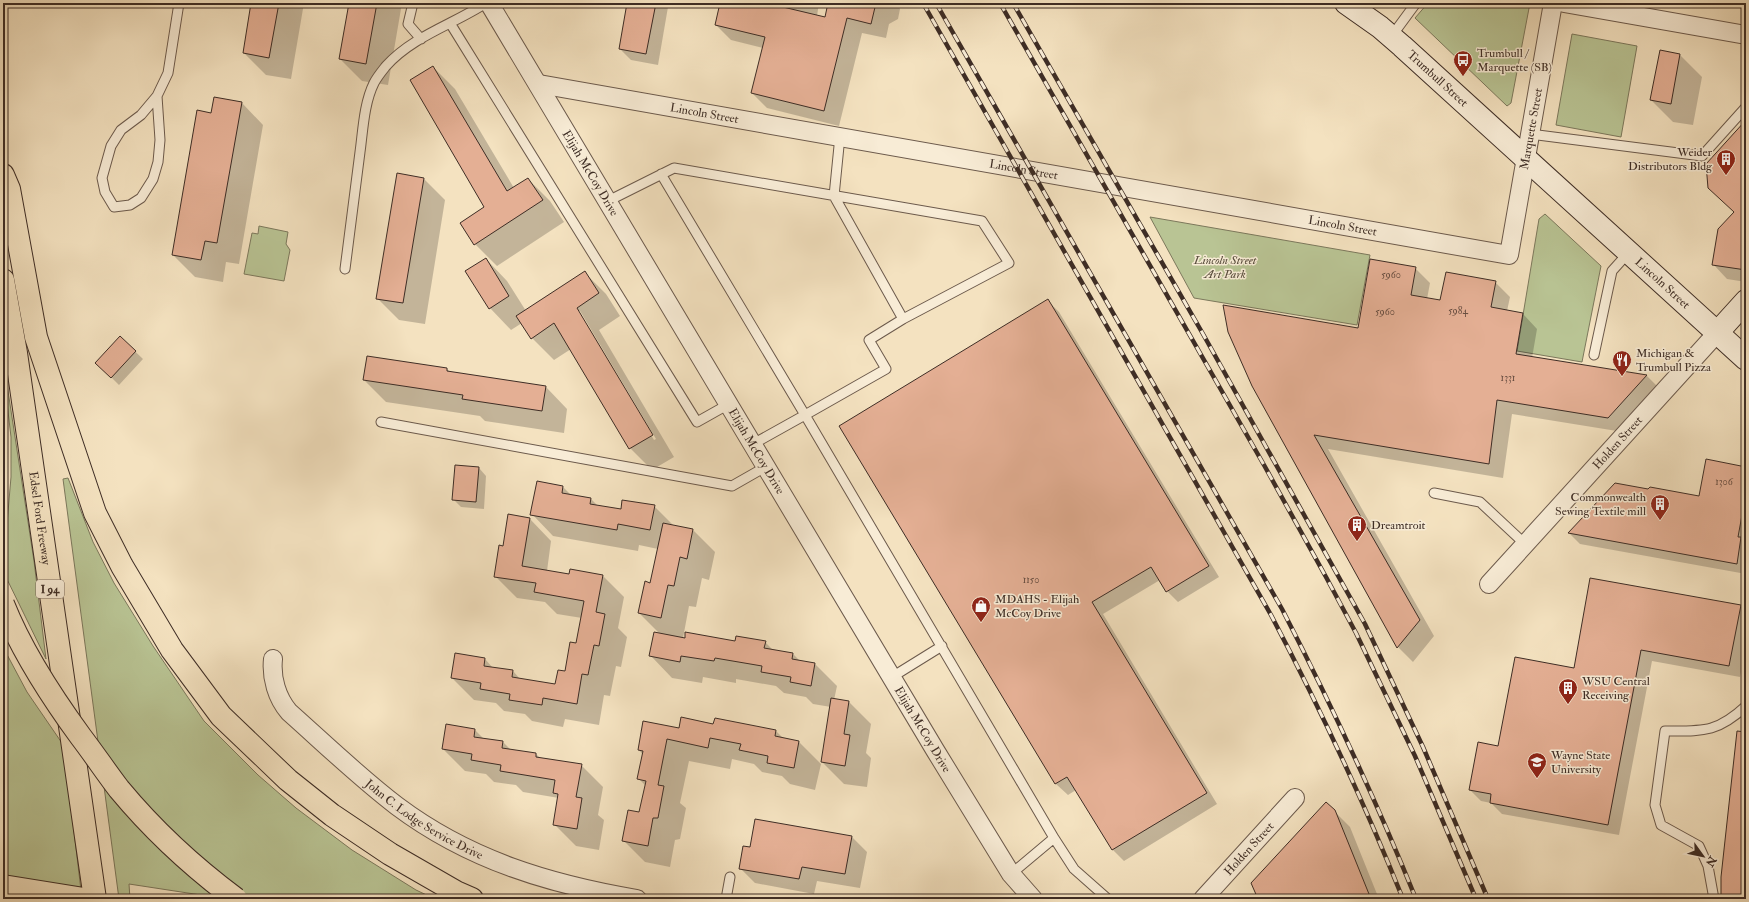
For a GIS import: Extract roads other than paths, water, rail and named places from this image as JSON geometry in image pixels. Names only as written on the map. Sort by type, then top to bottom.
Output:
[{"type":"highway","points":[[3,175],[9,189],[36,337],[95,513],[122,566],[172,650],[221,716],[288,780],[332,815],[390,854],[456,892],[472,899]]},
{"type":"highway","name":"Edsel Ford Freeway","points":[[3,280],[16,354],[95,899]]},
{"type":"highway","points":[[3,604],[30,658],[55,701],[119,788],[162,835],[208,878],[236,899]]},
{"type":"highway","points":[[3,886],[84,899]]},
{"type":"street","name":"Elijah McCoy Drive","points":[[490,3],[892,677],[1011,874],[1030,898]]},
{"type":"street","name":"Trumbull Street","points":[[1346,3],[1391,37],[1526,158]]},
{"type":"street","name":"Marquette Street","points":[[1509,255],[1553,3]]},
{"type":"street","points":[[1564,3],[1746,35]]},
{"type":"street","name":"Lincoln Street","points":[[539,84],[1509,255]]},
{"type":"street","name":"Lincoln Street","points":[[1526,158],[1746,359]]},
{"type":"street","name":"Holden Street","points":[[1489,584],[1746,301]]},
{"type":"street","name":"John C. Lodge Service Drive","points":[[272,659],[273,675],[281,702],[289,712],[378,791],[419,821],[482,856],[526,874],[564,885],[637,899]]},
{"type":"street","name":"Holden Street","points":[[1203,899],[1295,798]]},
{"type":"lane","points":[[157,96],[160,140],[158,162],[153,179],[141,198],[130,205],[114,207],[105,192],[102,178],[111,146],[121,130],[141,115],[157,96],[168,73],[179,3]]},
{"type":"lane","points":[[413,3],[408,24],[421,39]]},
{"type":"lane","points":[[345,269],[369,97],[374,82],[386,66],[421,39],[486,3]]},
{"type":"lane","points":[[1391,37],[1416,3]]},
{"type":"lane","points":[[450,23],[697,422],[728,404]]},
{"type":"lane","points":[[1530,134],[1702,156],[1746,107]]},
{"type":"lane","points":[[840,136],[834,196],[903,319]]},
{"type":"lane","points":[[608,201],[674,168],[982,221],[1009,263],[903,319],[869,340],[886,369],[753,444]]},
{"type":"lane","points":[[661,174],[942,646],[1054,838],[1074,869],[1108,899]]},
{"type":"lane","points":[[1594,355],[1612,271],[1629,252]]},
{"type":"lane","points":[[381,422],[732,486],[767,466]]},
{"type":"lane","points":[[1434,493],[1480,502],[1525,544]]},
{"type":"lane","points":[[892,677],[942,646]]},
{"type":"lane","points":[[1714,899],[1708,866],[1699,846],[1661,825],[1655,805],[1666,731],[1704,731],[1731,720],[1746,706]]},
{"type":"lane","points":[[1011,874],[1054,838]]},
{"type":"lane","points":[[726,899],[730,877]]},
{"type":"railway","points":[[923,3],[1271,615],[1341,756],[1403,899]]},
{"type":"railway","points":[[936,3],[1282,609],[1352,752],[1416,899]]},
{"type":"railway","points":[[1000,3],[1264,465],[1356,633],[1415,756],[1476,899]]},
{"type":"railway","points":[[1013,3],[1203,334],[1365,624],[1423,747],[1488,899]]},
{"type":"place","name":"Trumbull / Marquette (SB)","points":[[1463,77]]},
{"type":"place","name":"Weider Distributors Bldg","points":[[1726,176]]},
{"type":"place","name":"Michigan & Trumbull Pizza","points":[[1622,377]]},
{"type":"place","name":"Commonwealth Sewing Textile mill","points":[[1660,521]]},
{"type":"place","name":"Dreamtroit","points":[[1357,542]]},
{"type":"place","name":"MDAHS - Elijah McCoy Drive","points":[[981,623]]},
{"type":"place","name":"WSU Central Receiving","points":[[1568,705]]},
{"type":"place","name":"Wayne State University","points":[[1537,779]]},
{"type":"park label","name":"Lincoln Street Art Park","points":[[1225,267]]}]
